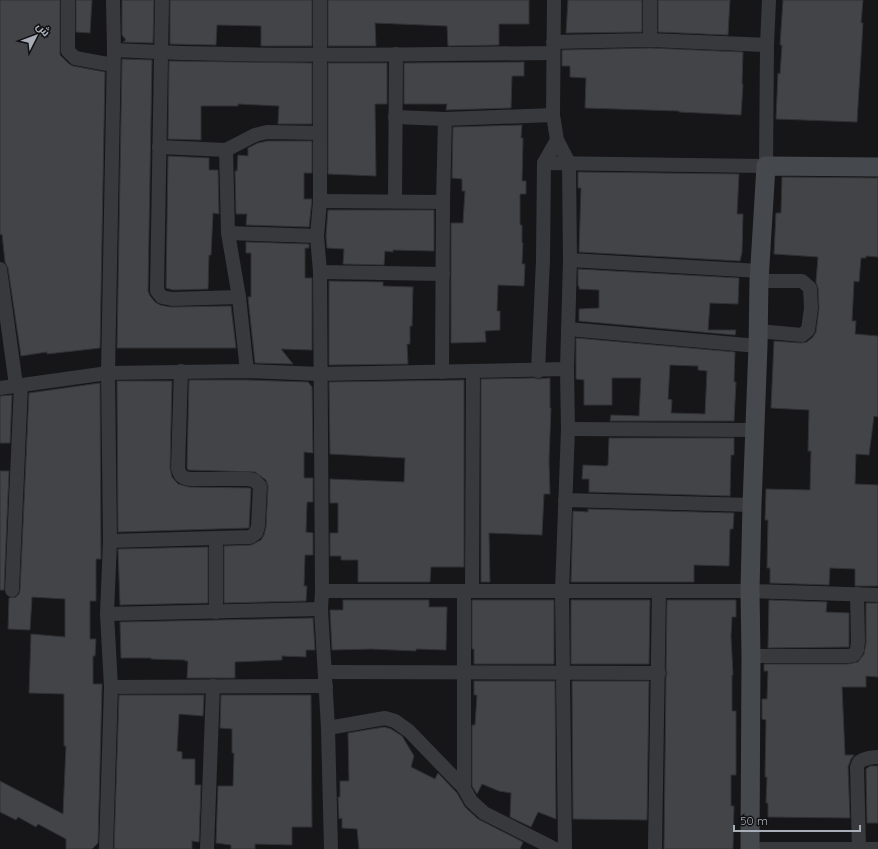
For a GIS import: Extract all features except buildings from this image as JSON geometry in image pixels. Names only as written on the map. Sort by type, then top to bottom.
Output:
[{"type":"street","points":[[68,0],[68,51],[75,58],[113,65]]},
{"type":"street","points":[[106,849],[111,687],[107,614],[110,541],[108,373],[114,50],[113,0]]},
{"type":"street","points":[[162,0],[157,291],[162,297],[172,299],[239,297]]},
{"type":"street","points":[[320,0],[320,200],[317,236],[320,272],[321,609],[328,728],[331,849]]},
{"type":"street","points":[[554,0],[553,115],[557,140],[569,162],[570,260],[567,369],[568,429],[562,591],[565,849]]},
{"type":"street","points":[[650,0],[650,40]]},
{"type":"street","points":[[750,849],[750,591],[760,276],[766,166],[769,0]]},
{"type":"street","points":[[114,50],[319,55],[396,54],[553,47],[650,40],[767,45]]},
{"type":"street","points":[[395,201],[396,54]]},
{"type":"street","points":[[395,117],[445,119],[553,115]]},
{"type":"street","points":[[442,372],[445,119]]},
{"type":"street","points":[[159,147],[226,150],[255,135],[267,132],[320,133]]},
{"type":"street","points":[[538,371],[543,260],[544,163],[557,140]]},
{"type":"street","points":[[226,150],[228,233],[239,297],[247,371]]},
{"type":"street","points":[[544,163],[569,162],[878,167]]},
{"type":"street","points":[[320,200],[443,202]]},
{"type":"street","points":[[228,233],[317,236]]},
{"type":"street","points":[[568,329],[758,339],[802,335],[808,330],[811,308],[810,288],[802,281],[570,260]]},
{"type":"street","points":[[0,269],[18,385],[12,590]]},
{"type":"street","points":[[320,272],[443,274]]},
{"type":"street","points":[[0,388],[108,373],[247,371],[320,374],[538,371],[567,369]]},
{"type":"street","points":[[110,541],[250,537],[254,535],[258,526],[260,486],[254,480],[190,480],[180,475],[178,468],[181,371]]},
{"type":"street","points":[[464,788],[464,672],[468,591],[473,372]]},
{"type":"street","points":[[568,429],[755,430]]},
{"type":"street","points":[[565,500],[752,505]]},
{"type":"street","points":[[216,539],[216,612]]},
{"type":"street","points":[[322,591],[750,591],[878,595]]},
{"type":"street","points":[[655,849],[659,673],[659,591]]},
{"type":"street","points":[[751,656],[854,655],[857,650],[858,642],[857,594]]},
{"type":"street","points":[[107,614],[321,609]]},
{"type":"street","points":[[325,672],[659,673]]},
{"type":"street","points":[[207,849],[213,686]]},
{"type":"street","points":[[111,687],[326,686]]},
{"type":"street","points":[[328,728],[385,718],[395,721],[409,730],[464,788],[471,801],[484,813],[555,849]]},
{"type":"street","points":[[859,848],[857,767],[859,762],[862,760],[870,757],[878,757]]},
{"type":"street","points":[[755,849],[878,848]]}]
